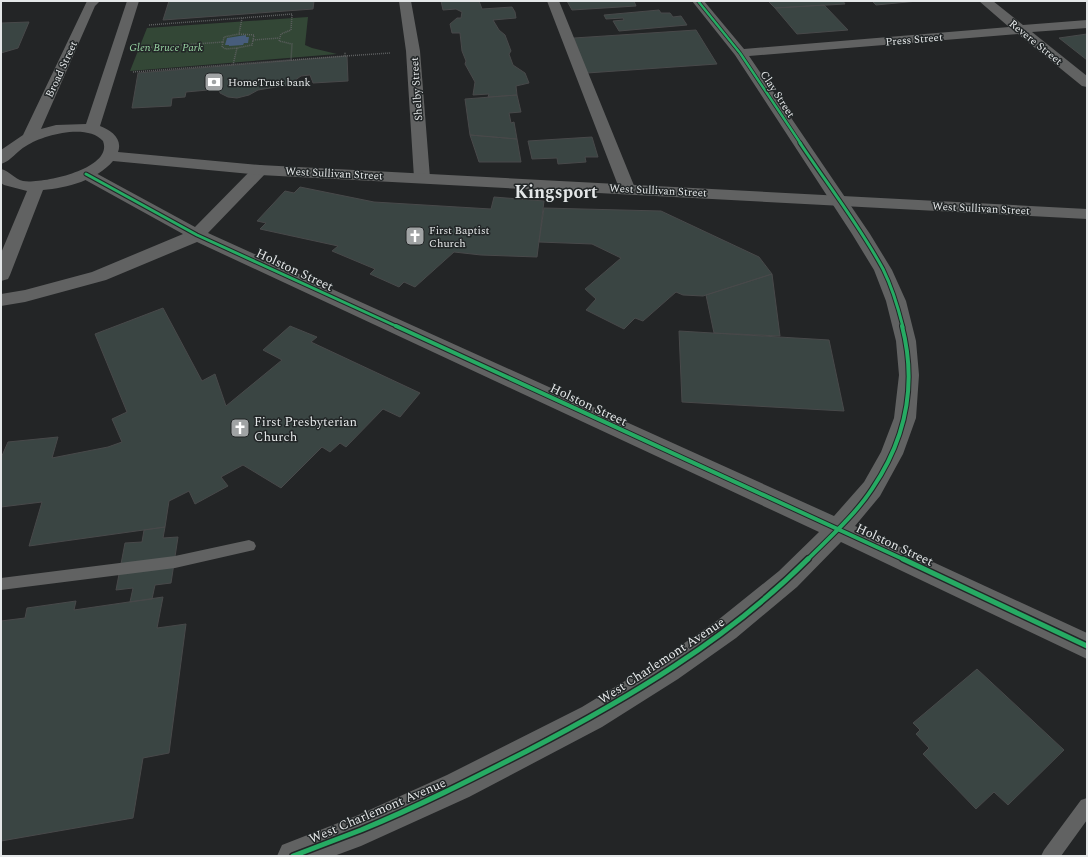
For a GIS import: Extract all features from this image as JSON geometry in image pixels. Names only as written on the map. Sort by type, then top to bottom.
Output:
[{"type":"street","name":"Broad Street","points":[[29,138],[90,5],[94,1]]},
{"type":"street","points":[[92,129],[133,1]]},
{"type":"street","name":"Shelby Street","points":[[405,1],[413,51],[422,178]]},
{"type":"street","points":[[553,1],[627,188]]},
{"type":"street","name":"Clay Street","points":[[698,1],[740,53],[837,201]]},
{"type":"street","name":"Revere Street","points":[[985,1],[1087,83]]},
{"type":"street","name":"Press Street","points":[[740,53],[1087,24]]},
{"type":"street","points":[[1,159],[12,148],[29,138],[61,129],[92,129],[104,133],[111,139],[113,147],[109,156],[100,166],[86,174],[54,184],[37,186],[23,185],[11,182],[2,177]]},
{"type":"street","name":"West Sullivan Street","points":[[109,156],[260,170],[627,188],[1087,214]]},
{"type":"street","points":[[1,300],[25,296],[100,276],[197,235],[260,170]]},
{"type":"street","name":"Holston Street","points":[[86,174],[197,235],[838,529],[1087,646]]},
{"type":"street","points":[[1,275],[37,186]]},
{"type":"street","name":"West Charlemont Avenue","points":[[293,856],[362,830],[458,786],[592,717],[668,670],[727,629],[788,579],[838,529],[872,489],[892,454],[905,418],[908,375],[906,341],[896,301],[883,270],[861,234],[837,201]]},
{"type":"lane","points":[[1,584],[174,562],[249,546]]},
{"type":"lane","points":[[1050,856],[1087,806]]},
{"type":"path","points":[[142,26],[292,14],[291,30],[281,34],[279,38],[253,40]]},
{"type":"path","points":[[239,34],[242,18]]},
{"type":"path","points":[[239,34],[250,34],[254,36],[252,45],[248,47],[226,49],[222,47],[224,37],[239,34]]},
{"type":"path","points":[[279,38],[279,40],[284,43],[292,44],[291,60]]},
{"type":"path","points":[[148,48],[223,42]]},
{"type":"path","points":[[233,64],[237,48]]},
{"type":"path","points":[[136,72],[413,51]]},
{"type":"green space","name":"Glen Bruce Park","points":[[308,17],[305,45],[337,54],[130,71],[147,28]]},
{"type":"water","points":[[246,35],[246,37],[249,37],[248,43],[244,43],[243,45],[225,45],[227,38]]},
{"type":"building","points":[[169,1],[314,1],[313,9],[163,20]]},
{"type":"building","points":[[441,1],[479,1],[482,9],[512,7],[516,18],[493,20],[499,30],[505,35],[511,51],[509,54],[513,65],[525,73],[529,83],[516,86],[517,95],[488,97],[489,94],[473,95],[475,82],[465,64],[466,61],[462,51],[460,33],[452,33],[450,24],[457,18],[461,18],[462,12],[456,9],[443,10]]},
{"type":"building","points":[[567,1],[634,1],[636,6],[572,10]]},
{"type":"building","points":[[768,1],[843,1],[845,4],[775,8]]},
{"type":"building","points":[[872,1],[918,1],[876,5]]},
{"type":"building","points":[[824,5],[848,30],[797,34],[775,8]]},
{"type":"building","points":[[659,10],[661,13],[670,13],[673,17],[681,16],[687,25],[619,31],[613,21],[624,20],[623,18],[606,19],[604,15]]},
{"type":"building","points":[[29,22],[18,48],[1,53],[1,23]]},
{"type":"building","points":[[696,30],[717,64],[587,73],[574,38]]},
{"type":"building","points":[[1087,34],[1087,60],[1059,38]]},
{"type":"building","name":"HomeTrust bank","points":[[347,56],[348,81],[313,83],[310,75],[301,76],[288,85],[258,90],[249,95],[237,98],[228,97],[220,93],[219,89],[186,92],[185,97],[172,98],[171,106],[132,108],[138,73]]},
{"type":"building","points":[[517,95],[521,112],[509,113],[511,123],[514,122],[517,139],[470,135],[465,99]]},
{"type":"building","points":[[470,135],[517,139],[521,162],[479,162]]},
{"type":"building","points":[[592,137],[598,157],[585,157],[586,162],[558,164],[557,158],[532,159],[528,141]]},
{"type":"building","name":"First Baptist Church","points":[[300,187],[374,202],[491,209],[494,197],[544,201],[537,257],[481,255],[454,252],[415,287],[404,282],[399,287],[370,274],[375,269],[332,251],[338,246],[260,229],[266,223],[257,221],[285,191],[294,193]]},
{"type":"building","points":[[544,208],[661,211],[759,257],[772,274],[703,296],[683,295],[676,292],[643,321],[635,318],[624,329],[586,310],[596,299],[585,289],[621,258],[592,244],[539,242]]},
{"type":"building","points":[[772,274],[780,336],[714,333],[706,295]]},
{"type":"building","name":"First Presbyterian Church","points":[[163,308],[202,381],[215,374],[226,406],[282,360],[263,350],[290,326],[317,337],[311,342],[420,393],[400,417],[383,409],[346,447],[340,443],[330,452],[322,447],[281,488],[243,465],[221,477],[228,486],[195,504],[189,491],[169,501],[165,527],[29,546],[42,502],[1,507],[1,458],[8,442],[58,437],[52,458],[108,447],[122,442],[112,419],[127,412],[95,334]]},
{"type":"building","points":[[679,331],[829,340],[844,411],[682,402]]},
{"type":"building","points":[[165,527],[163,538],[178,537],[171,583],[155,585],[152,599],[130,602],[133,588],[116,590],[125,543],[142,542],[144,530]]},
{"type":"building","points":[[163,597],[157,628],[186,624],[169,753],[143,758],[133,818],[1,841],[1,621],[25,618],[27,608],[76,601],[74,610]]},
{"type":"building","points":[[977,669],[1064,750],[1008,805],[994,792],[976,809],[923,754],[929,748],[916,734],[920,730],[913,723]]},
{"type":"cycle path","points":[[293,856],[361,830],[458,786],[592,717],[668,670],[727,629],[788,579],[838,529],[872,489],[892,454],[905,418],[909,375],[906,341],[896,301],[883,270],[861,234],[740,53],[698,1]]},
{"type":"cycle path","points":[[86,174],[197,235],[838,529],[1087,646]]},
{"type":"place","name":"HomeTrust bank","points":[[214,82]]},
{"type":"place","name":"First Baptist Church","points":[[415,236]]},
{"type":"place","name":"First Presbyterian Church","points":[[240,428]]},
{"type":"district","name":"Kingsport","points":[[556,192]]}]
